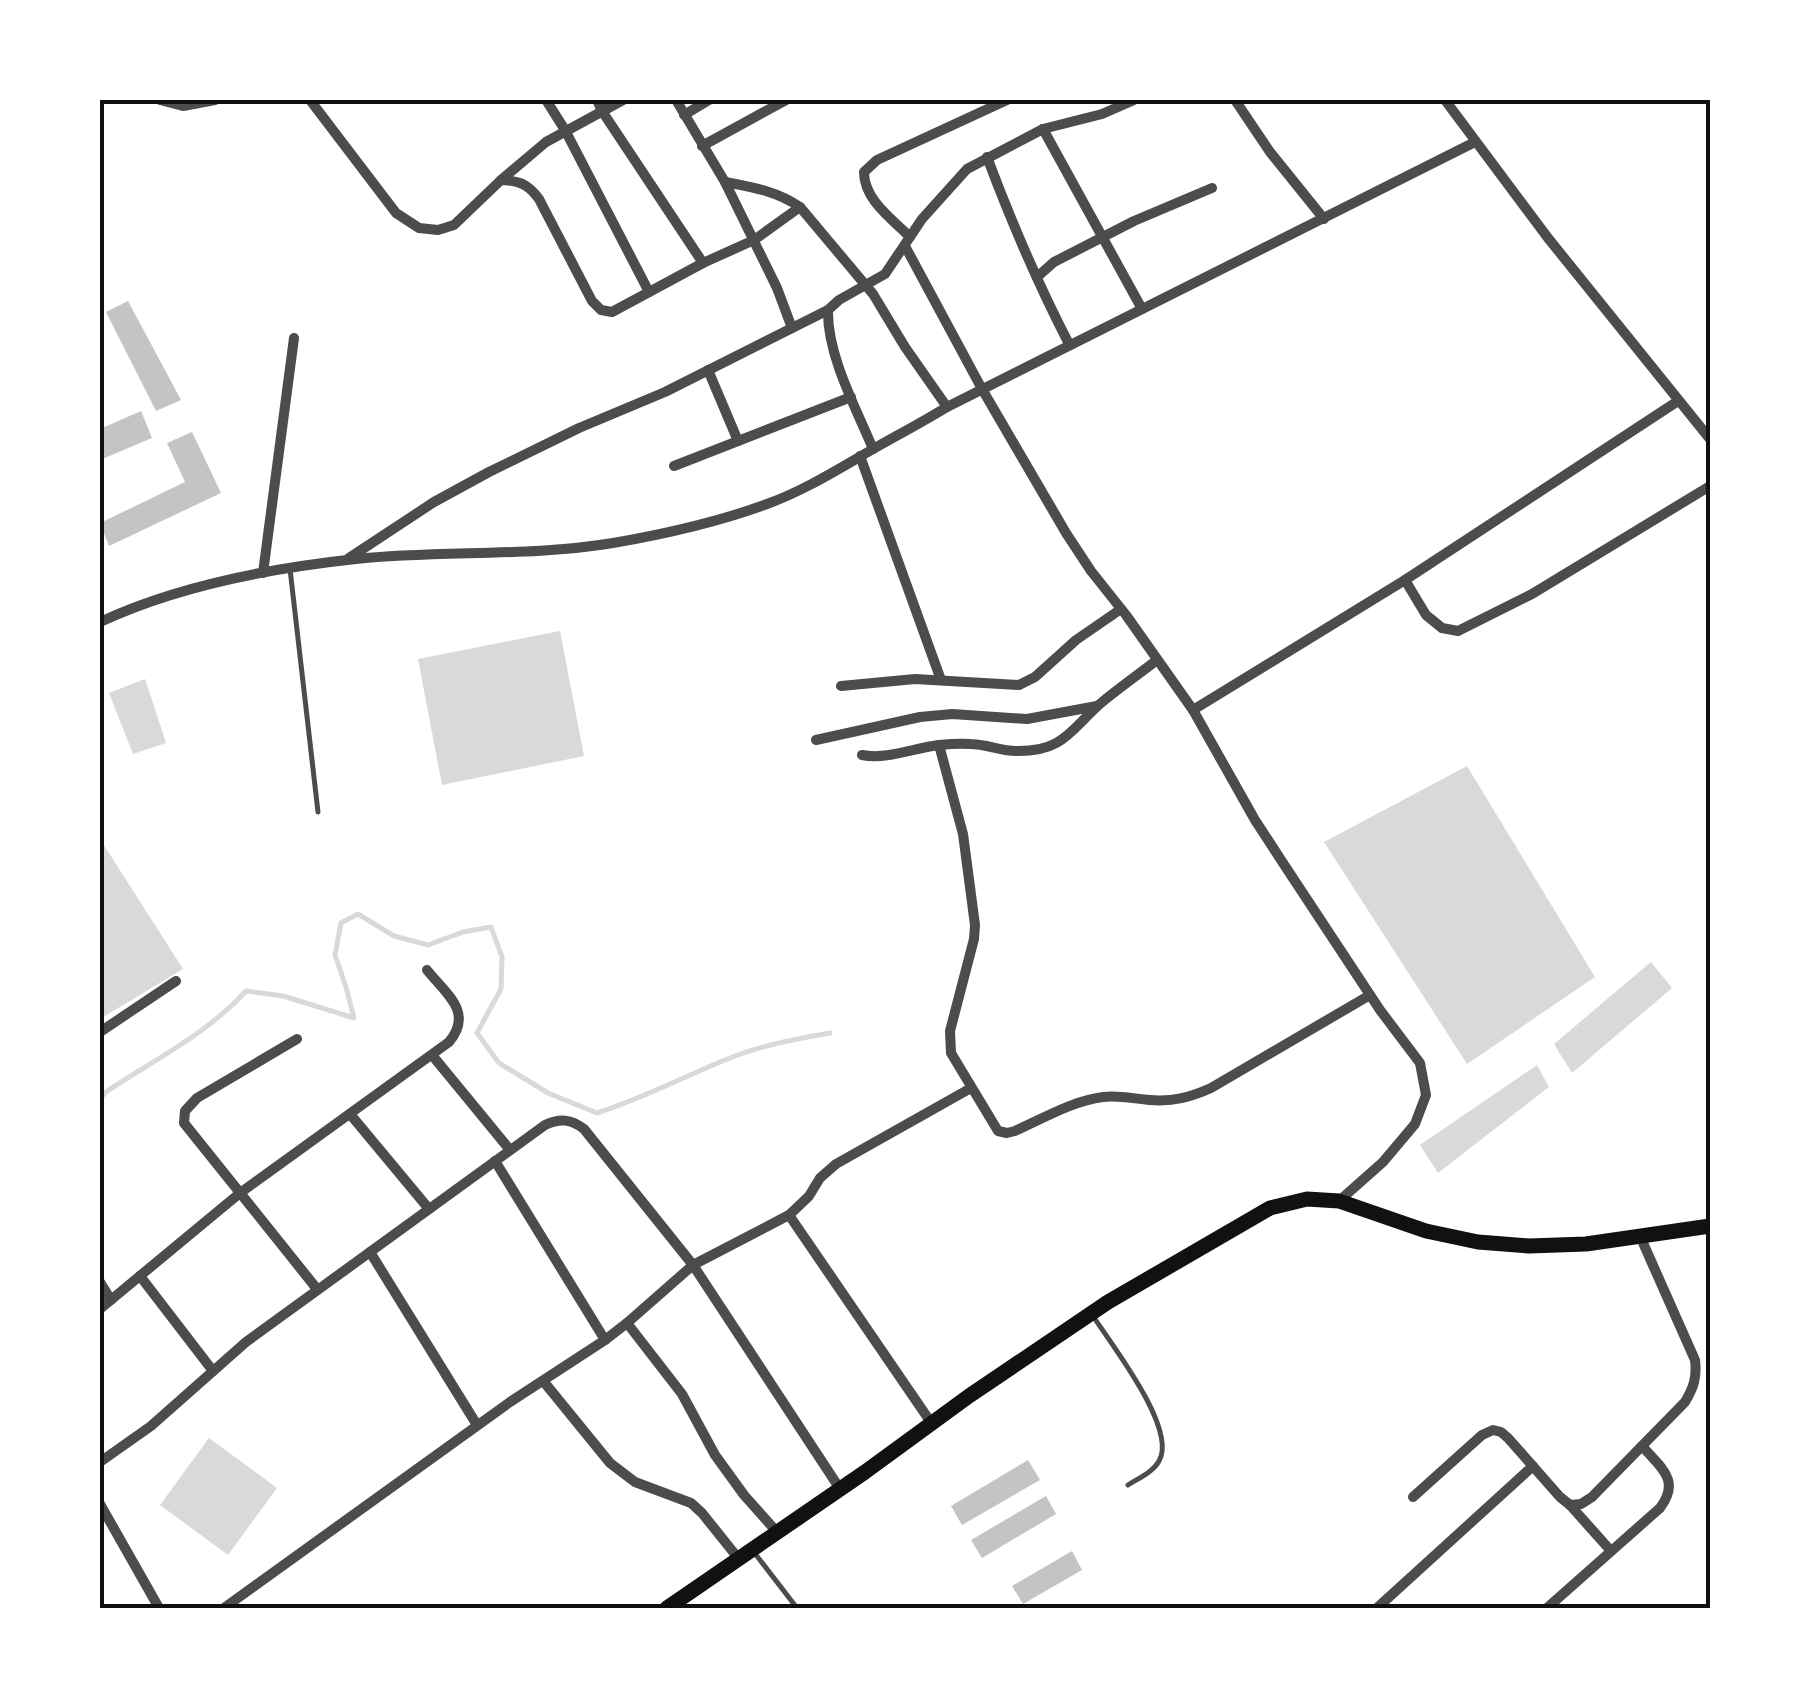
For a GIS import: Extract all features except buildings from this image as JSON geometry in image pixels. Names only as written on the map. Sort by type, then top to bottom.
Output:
[{"type":"main road","points":[[668,1608],[1091,1314],[1270,1208],[1307,1199],[1339,1201],[1426,1231],[1478,1242],[1529,1246],[1586,1244],[1710,1226]]},
{"type":"street","points":[[160,100],[183,106],[215,100]]},
{"type":"street","points":[[310,100],[396,213],[420,228],[438,230],[454,224],[529,154],[600,106],[623,100]]},
{"type":"street","points":[[546,100],[649,292]]},
{"type":"street","points":[[676,100],[725,182],[792,328]]},
{"type":"street","points":[[684,115],[708,100]]},
{"type":"street","points":[[702,146],[786,100]]},
{"type":"street","points":[[1007,100],[877,160],[864,172],[864,182],[868,194],[908,242],[982,389],[1066,532],[1193,710],[1256,820],[1370,995],[1420,1063],[1426,1095],[1415,1124],[1383,1162],[1339,1201]]},
{"type":"street","points":[[344,561],[434,502],[489,472],[828,310],[885,274],[922,219],[967,169],[1043,129],[1102,114],[1134,100]]},
{"type":"street","points":[[1235,100],[1270,152],[1324,219]]},
{"type":"street","points":[[1445,100],[1596,300],[1710,439]]},
{"type":"street","points":[[600,106],[702,263]]},
{"type":"street","points":[[1043,129],[1142,309]]},
{"type":"street","points":[[100,622],[178,594],[263,573],[344,561],[541,550],[628,540],[720,520],[771,503],[818,482],[946,407],[1474,142]]},
{"type":"street","points":[[987,157],[1048,305],[1070,344]]},
{"type":"street","points":[[500,180],[519,181],[530,187],[592,300],[601,310],[612,312],[702,263],[754,240],[800,207]]},
{"type":"street","points":[[725,182],[767,190],[800,207],[867,286],[946,407]]},
{"type":"street","points":[[1037,278],[1054,262],[1134,221],[1212,188]]},
{"type":"street","points":[[828,310],[828,328],[851,397],[874,449]]},
{"type":"street","points":[[263,573],[294,338]]},
{"type":"street","points":[[708,370],[738,441]]},
{"type":"street","points":[[674,466],[851,397]]},
{"type":"street","points":[[1193,710],[1405,580],[1678,401]]},
{"type":"street","points":[[860,456],[941,680]]},
{"type":"street","points":[[1405,580],[1426,615],[1442,628],[1458,630],[1532,594],[1710,486]]},
{"type":"street","points":[[841,686],[889,680],[1019,685],[1036,678],[1076,640],[1122,610]]},
{"type":"street","points":[[862,755],[972,744],[1035,750],[1054,744],[1070,736],[1098,706],[1157,660]]},
{"type":"street","points":[[816,740],[920,717],[952,714],[1027,720],[1098,706]]},
{"type":"street","points":[[940,746],[963,834],[975,925],[950,1031],[950,1053],[998,1131],[1016,1132],[1067,1106],[1099,1098],[1176,1100],[1212,1088],[1370,995]]},
{"type":"street","points":[[100,1309],[240,1194],[450,1042],[461,1020],[459,1010],[427,970]]},
{"type":"street","points":[[100,1032],[176,981]]},
{"type":"street","points":[[297,1040],[196,1098],[185,1111],[184,1124],[318,1289]]},
{"type":"street","points":[[432,1055],[510,1150]]},
{"type":"street","points":[[224,1608],[477,1425],[605,1340],[692,1265],[789,1216],[836,1164],[970,1088]]},
{"type":"street","points":[[350,1114],[429,1209]]},
{"type":"street","points":[[100,1462],[142,1434],[246,1342],[555,1120],[575,1122],[584,1129],[692,1265],[840,1489]]},
{"type":"street","points":[[496,1161],[605,1340]]},
{"type":"street","points":[[789,1216],[932,1424]]},
{"type":"street","points":[[1570,1505],[1592,1498],[1686,1402],[1697,1376],[1696,1360],[1640,1236]]},
{"type":"street","points":[[370,1252],[477,1425]]},
{"type":"street","points":[[140,1276],[212,1372]]},
{"type":"street","points":[[100,1282],[112,1300]]},
{"type":"street","points":[[627,1323],[682,1394],[744,1495],[776,1531]]},
{"type":"street","points":[[544,1382],[610,1463],[635,1482],[691,1504],[745,1553]]},
{"type":"street","points":[[1414,1496],[1482,1435],[1493,1430],[1501,1432],[1611,1551]]},
{"type":"street","points":[[1547,1608],[1668,1498],[1671,1487],[1667,1476],[1642,1446]]},
{"type":"street","points":[[1377,1608],[1532,1466]]},
{"type":"street","points":[[100,1504],[159,1608]]},
{"type":"lane","points":[[290,570],[318,812]]},
{"type":"lane","points":[[1091,1314],[1145,1395],[1158,1422],[1162,1458],[1128,1485]]},
{"type":"lane","points":[[745,1553],[797,1608]]},
{"type":"shaded area","points":[[560,631],[584,756],[442,785],[418,659]]},
{"type":"shaded area","points":[[145,679],[166,743],[133,754],[109,693]]},
{"type":"shaded area","points":[[1467,766],[1595,977],[1467,1064],[1324,842]]},
{"type":"shaded area","points":[[100,839],[183,969],[100,1019]]},
{"type":"shaded area","points":[[1651,962],[1672,988],[1572,1073],[1554,1044]]},
{"type":"shaded area","points":[[1537,1065],[1549,1087],[1438,1173],[1420,1145]]},
{"type":"shaded area","points":[[209,1438],[277,1488],[228,1555],[160,1505]]},
{"type":"waterway","points":[[100,1099],[197,1033],[246,991],[283,996],[354,1018],[335,955],[341,923],[358,914],[394,936],[428,945],[491,927],[502,957],[501,989],[477,1033],[499,1063],[548,1093],[597,1113],[742,1053],[830,1033]]}]
